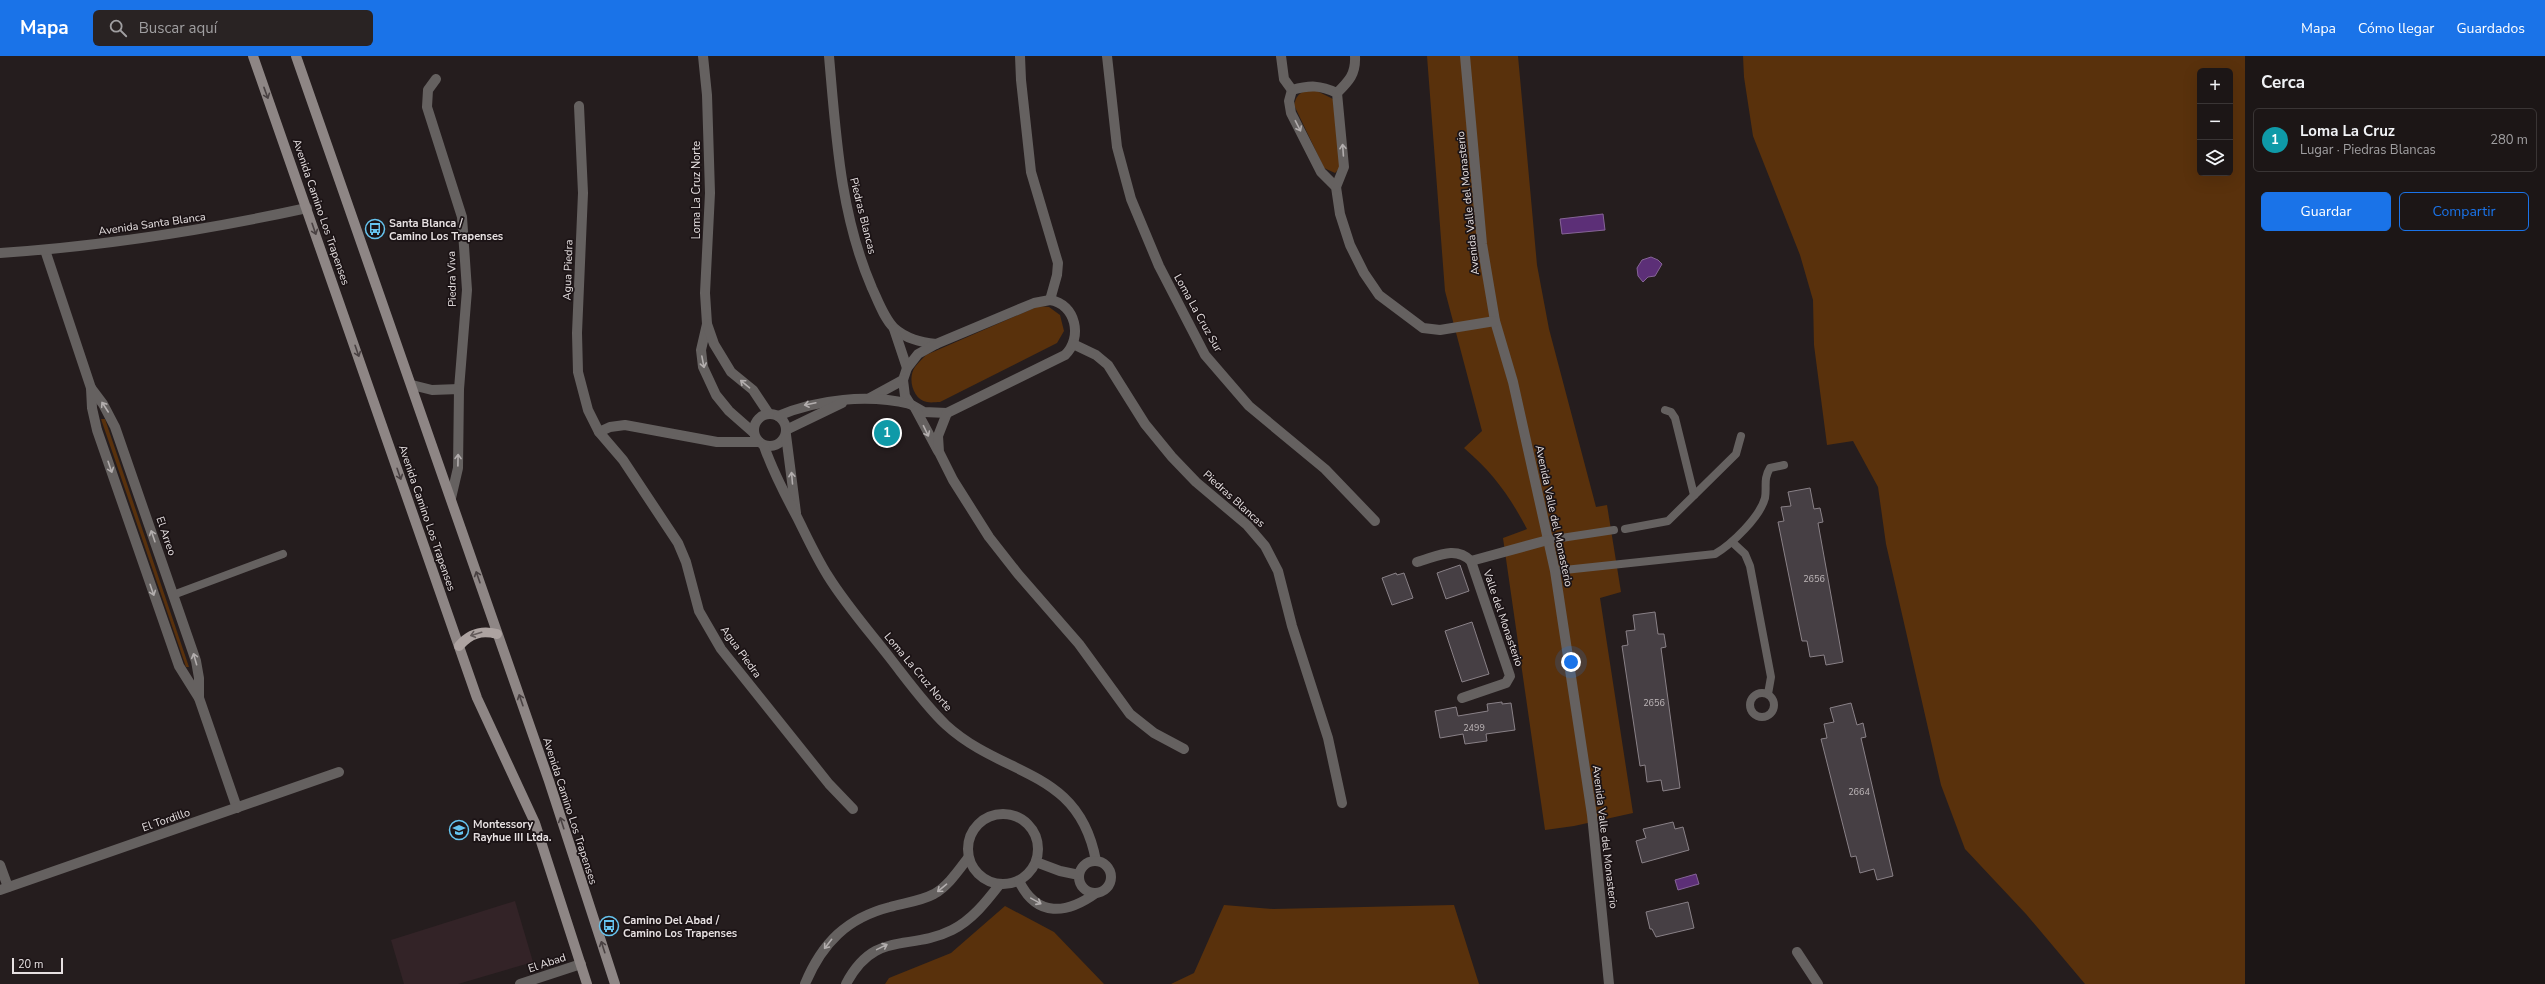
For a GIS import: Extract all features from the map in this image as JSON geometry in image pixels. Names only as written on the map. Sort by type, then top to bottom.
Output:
[{"type":"main road","name":"Avenida Camino Los Trapenses","points":[[253,56],[459,646],[492,735],[535,823],[587,984]]},
{"type":"main road","name":"Avenida Camino Los Trapenses","points":[[296,56],[549,781],[615,984]]},
{"type":"main road","points":[[459,646],[474,634],[488,632],[497,634]]},
{"type":"street","name":"Loma La Cruz Norte","points":[[702,56],[707,95],[710,193],[705,293],[707,324],[714,344],[731,372],[753,390],[773,415]]},
{"type":"street","name":"Piedras Blancas","points":[[829,56],[838,155],[851,226],[866,274],[899,339],[907,368]]},
{"type":"street","points":[[1020,56],[1021,80],[1031,172],[1058,263],[1057,275],[1050,300]]},
{"type":"street","name":"Loma La Cruz Sur","points":[[1106,56],[1117,147],[1131,199],[1159,266],[1205,355],[1249,406],[1325,469],[1375,521]]},
{"type":"street","points":[[1281,56],[1284,79],[1292,90]]},
{"type":"street","points":[[1355,56],[1356,66],[1353,76],[1337,94],[1344,167],[1336,187],[1340,214],[1350,245],[1364,273],[1379,294],[1423,328],[1440,330],[1495,321]]},
{"type":"street","name":"Avenida Valle del Monasterio","points":[[1465,56],[1482,244],[1495,321],[1513,382],[1555,571],[1592,815],[1609,984]]},
{"type":"street","name":"Piedra Viva","points":[[436,79],[428,90],[428,107],[462,217],[467,290],[459,389],[458,468],[451,498]]},
{"type":"street","points":[[1292,90],[1308,85],[1323,86],[1337,94]]},
{"type":"street","points":[[1292,90],[1289,101],[1291,113],[1321,172],[1336,187]]},
{"type":"street","name":"Agua Piedra","points":[[579,106],[583,192],[578,372],[581,391],[599,432],[623,460],[678,542],[686,562],[699,611],[721,649],[829,784],[853,809]]},
{"type":"street","name":"Avenida Santa Blanca","points":[[0,253],[45,250],[175,234],[307,208]]},
{"type":"street","name":"El Arreo","points":[[45,250],[91,388],[92,408],[97,430],[176,659],[186,681],[199,698]]},
{"type":"street","points":[[759,440],[759,418],[810,404],[868,399],[913,406],[930,413],[947,413],[1065,356],[1073,344],[1075,327],[1070,313],[1063,305],[1050,300],[1034,303],[936,344],[918,354],[907,368],[903,380],[905,396],[913,406],[956,486],[989,537],[1018,574],[1079,644],[1130,714],[1154,733],[1184,749]]},
{"type":"street","name":"Loma La Cruz Norte","points":[[707,324],[701,350],[708,381],[729,411],[759,440],[772,470],[819,561],[841,595],[927,704],[946,725],[979,750],[1042,780],[1059,792],[1080,819],[1092,844],[1096,861]]},
{"type":"street","points":[[893,328],[912,339],[936,344]]},
{"type":"street","name":"Piedras Blancas","points":[[1073,344],[1096,355],[1108,365],[1138,415],[1168,452],[1196,482],[1254,533],[1268,550],[1278,571],[1292,626],[1328,738],[1342,803]]},
{"type":"street","points":[[868,399],[903,380]]},
{"type":"street","points":[[412,385],[432,390],[459,389]]},
{"type":"street","name":"El Arreo","points":[[91,388],[103,404],[116,427],[198,669],[199,698],[237,808]]},
{"type":"street","points":[[599,432],[610,427],[626,425],[718,442],[759,440],[780,444],[786,433],[844,402]]},
{"type":"street","points":[[939,452],[938,436],[947,413]]},
{"type":"street","points":[[773,415],[782,420],[786,433]]},
{"type":"street","name":"Loma La Cruz Norte","points":[[786,433],[797,517]]},
{"type":"street","name":"Valle del Monasterio","points":[[1471,561],[1548,540]]},
{"type":"street","name":"Valle del Monasterio","points":[[1417,562],[1456,551],[1463,553],[1471,561],[1510,676],[1506,683],[1462,698]]},
{"type":"street","name":"El Tordillo","points":[[4,888],[340,772]]},
{"type":"street","points":[[1001,813],[1017,816],[1031,827],[1038,846],[1036,862],[1030,873],[1019,881],[1000,884],[982,878],[975,871],[968,858],[969,837],[975,826],[989,816],[1001,813]]},
{"type":"street","points":[[805,984],[821,953],[833,938],[846,926],[860,916],[874,911],[921,900],[935,894],[948,882],[968,858]]},
{"type":"street","points":[[1019,881],[1032,900],[1062,909],[1080,904],[1108,887],[1111,876],[1107,867],[1096,861],[1083,866],[1079,874],[1079,880],[1084,890],[1096,893]]},
{"type":"street","points":[[1036,862],[1060,871],[1079,874]]},
{"type":"street","points":[[0,864],[4,888]]},
{"type":"street","points":[[846,984],[852,972],[870,953],[889,944],[933,937],[951,930],[967,920],[1000,884]]},
{"type":"street","points":[[1797,952],[1818,984]]},
{"type":"street","name":"El Abad","points":[[521,984],[581,964]]},
{"type":"lane","points":[[1665,410],[1671,412],[1675,418],[1694,495]]},
{"type":"lane","points":[[1625,529],[1668,521],[1736,454],[1741,436]]},
{"type":"lane","points":[[1555,571],[1716,554],[1732,542],[1762,506],[1765,497],[1766,474],[1770,468],[1784,465]]},
{"type":"lane","points":[[1548,540],[1614,530]]},
{"type":"lane","points":[[1732,542],[1745,554],[1750,566],[1771,677],[1768,694]]},
{"type":"lane","points":[[173,595],[283,554]]},
{"type":"shaded area","points":[[1427,56],[1518,56],[1537,265],[1549,329],[1596,507],[1607,505],[1621,592],[1600,598],[1633,813],[1574,826],[1545,830],[1503,538],[1527,529],[1500,485],[1484,466],[1464,448],[1482,431],[1445,291]]},
{"type":"shaded area","points":[[1743,56],[2245,56],[2245,984],[2085,984],[2026,914],[1965,849],[1941,785],[1886,544],[1878,487],[1853,441],[1827,445],[1814,345],[1813,300],[1800,255],[1753,136],[1744,77]]},
{"type":"shaded area","points":[[1315,90],[1333,99],[1340,168],[1335,173],[1324,168],[1294,105],[1297,97],[1301,93]]},
{"type":"shaded area","points":[[1603,214],[1605,230],[1562,234],[1560,219]]},
{"type":"shaded area","points":[[1651,257],[1658,260],[1662,264],[1655,276],[1648,277],[1643,282],[1638,276],[1637,268],[1642,260]]},
{"type":"shaded area","points":[[1039,306],[1049,307],[1060,315],[1064,331],[1057,343],[940,402],[929,402],[922,400],[915,393],[912,382],[913,372],[916,366],[926,355]]},
{"type":"shaded area","points":[[101,419],[105,419],[189,667],[186,667]]},
{"type":"shaded area","points":[[1696,874],[1699,884],[1678,890],[1675,880]]},
{"type":"shaded area","points":[[515,901],[533,962],[458,984],[404,984],[391,940]]},
{"type":"shaded area","points":[[1224,905],[1273,909],[1454,905],[1479,984],[1171,984],[1194,973]]},
{"type":"shaded area","points":[[1005,906],[1054,932],[1104,984],[885,984],[889,978],[951,953]]},
{"type":"building","points":[[1810,488],[1814,509],[1820,508],[1823,522],[1818,523],[1843,662],[1826,665],[1824,655],[1810,657],[1807,641],[1802,641],[1778,522],[1784,521],[1781,507],[1791,506],[1788,492]]},
{"type":"building","points":[[1460,565],[1469,591],[1446,599],[1437,573]]},
{"type":"building","points":[[1396,573],[1397,575],[1404,573],[1413,598],[1392,605],[1382,578]]},
{"type":"building","points":[[1655,612],[1658,634],[1664,634],[1666,647],[1661,648],[1680,788],[1663,791],[1661,780],[1647,782],[1645,765],[1640,766],[1622,646],[1628,645],[1626,631],[1635,630],[1633,615]]},
{"type":"building","points":[[1472,622],[1489,674],[1462,682],[1445,631]]},
{"type":"building","points":[[1502,702],[1502,704],[1511,703],[1515,730],[1486,734],[1487,741],[1465,744],[1463,734],[1440,738],[1435,711],[1456,707],[1458,716],[1488,711],[1487,704]]},
{"type":"building","points":[[1851,703],[1857,725],[1863,723],[1866,737],[1861,738],[1893,876],[1877,880],[1874,869],[1860,873],[1856,856],[1851,857],[1821,739],[1827,738],[1824,724],[1834,722],[1830,708]]},
{"type":"building","points":[[1673,822],[1675,829],[1683,827],[1689,850],[1642,863],[1636,841],[1646,838],[1643,829]]},
{"type":"building","points":[[1688,902],[1694,928],[1656,937],[1652,929],[1650,929],[1646,912]]},
{"type":"place","name":"Santa Blanca / Camino Los Trapenses","points":[[375,229]]},
{"type":"place","name":"Loma La Cruz","points":[[887,433]]},
{"type":"place","name":"Montessory Rayhue III Ltda.","points":[[459,830]]},
{"type":"place","name":"Camino Del Abad / Camino Los Trapenses","points":[[609,926]]}]
